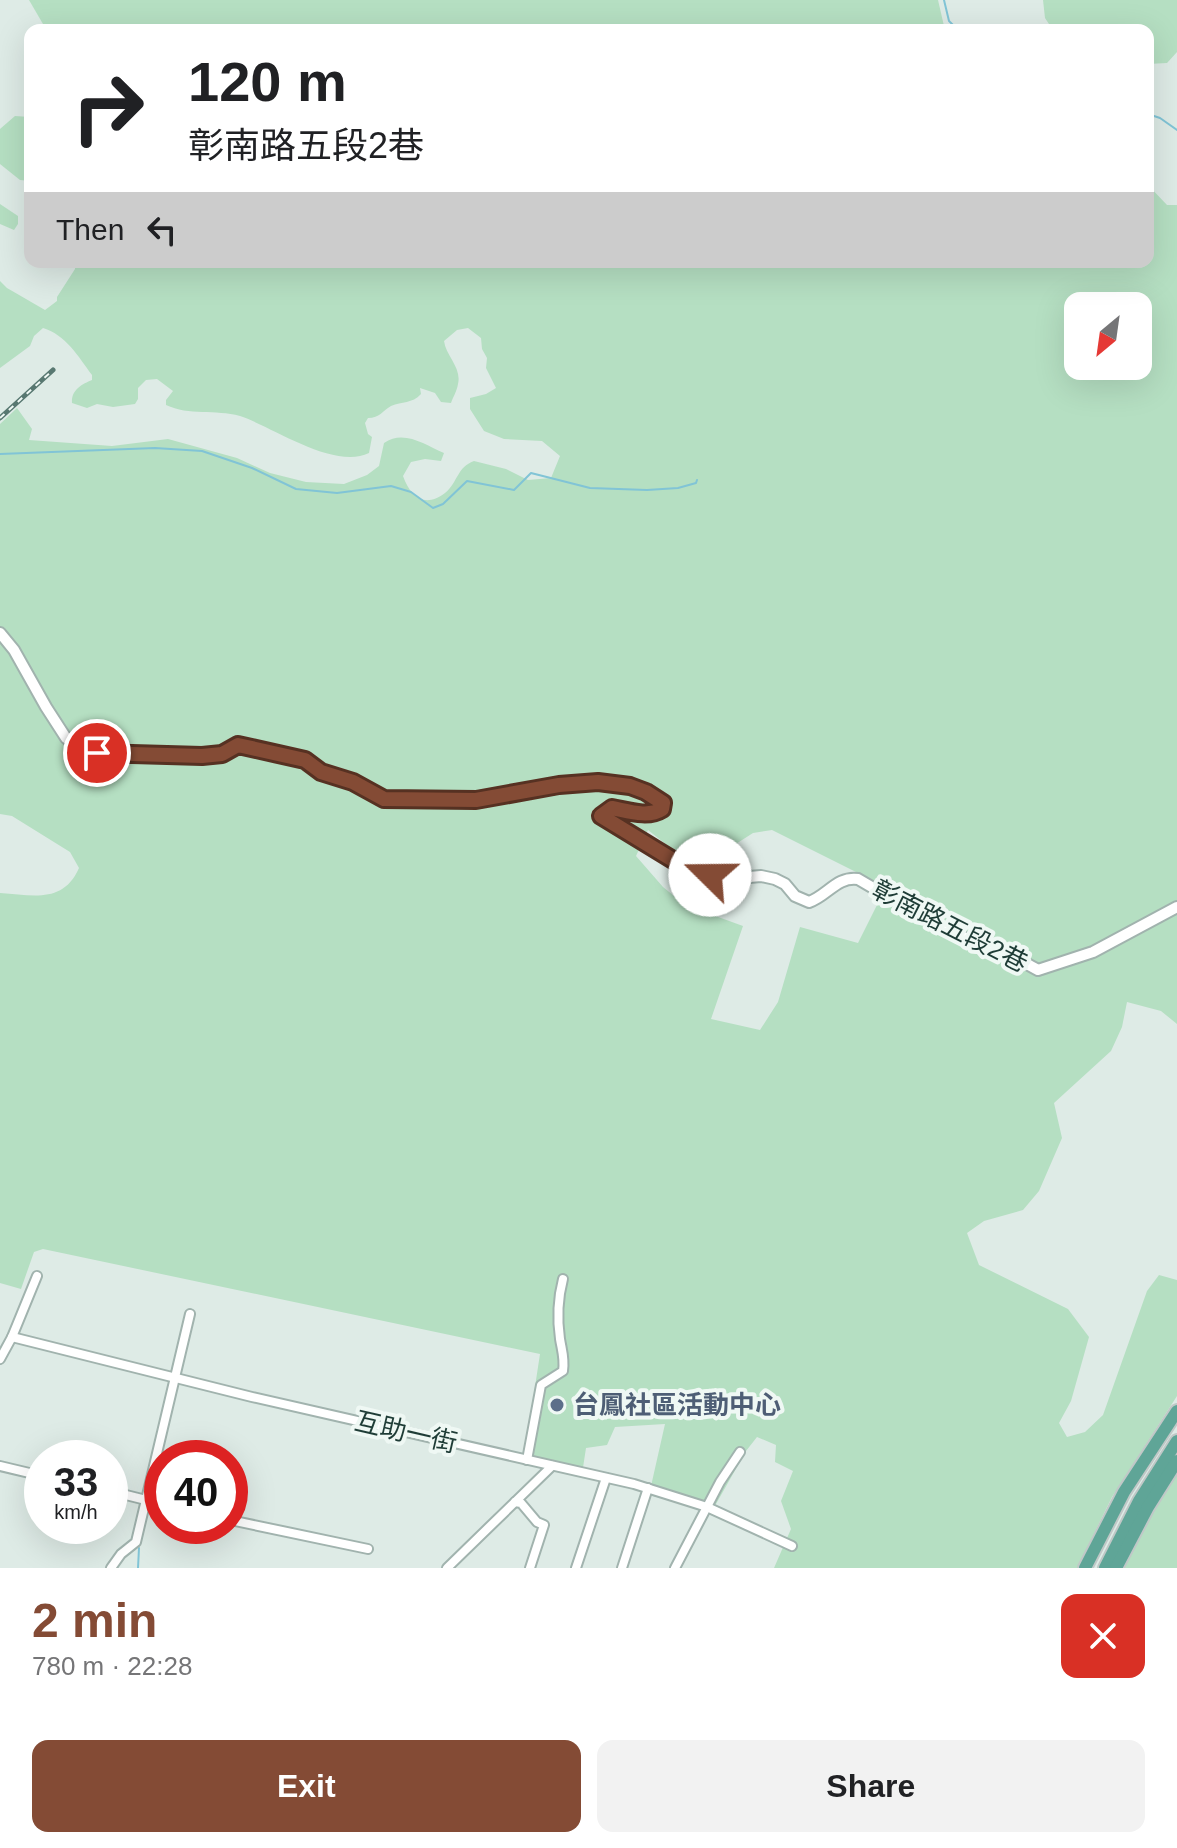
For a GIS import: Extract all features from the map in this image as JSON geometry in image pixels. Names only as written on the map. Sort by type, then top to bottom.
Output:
[{"type":"main road","points":[[1085,1568],[1124,1492],[1177,1411]]},
{"type":"main road","points":[[1092,1568],[1131,1495],[1177,1424]]},
{"type":"main road","points":[[1105,1568],[1139,1501],[1177,1441]]},
{"type":"main road","points":[[1116,1568],[1148,1507],[1177,1461]]},
{"type":"street","name":"彰南路五段2巷","points":[[0,633],[14,650],[66,738],[78,747],[97,753],[202,756],[222,754],[238,745],[251,746],[305,760],[321,772],[353,782],[384,799],[476,800],[559,785],[598,782],[630,786],[658,799],[663,803],[662,809],[648,814],[612,808],[601,816],[694,870],[726,879],[761,876],[775,879],[785,884],[795,896],[809,902],[841,880],[848,877],[858,879],[945,930],[1014,957],[1038,970],[1093,952],[1177,907]]},
{"type":"street","points":[[0,1359],[37,1276]]},
{"type":"street","points":[[527,1460],[541,1385],[563,1371],[565,1361],[560,1338],[558,1298],[563,1279]]},
{"type":"street","points":[[160,1440],[190,1314]]},
{"type":"street","name":"互助一街","points":[[12,1337],[648,1488],[707,1507],[792,1546]]},
{"type":"street","points":[[675,1568],[740,1452]]},
{"type":"street","points":[[0,1466],[24,1472]]},
{"type":"street","points":[[447,1568],[552,1466]]},
{"type":"street","points":[[576,1568],[606,1478]]},
{"type":"street","points":[[622,1568],[648,1488]]},
{"type":"street","points":[[515,1502],[521,1503],[537,1522],[544,1525],[530,1568]]},
{"type":"street","points":[[111,1568],[121,1554],[136,1542],[144,1508]]},
{"type":"street","points":[[248,1524],[368,1549]]},
{"type":"green space","points":[[29,0],[938,0],[944,24],[43,24]]},
{"type":"green space","points":[[1043,0],[1177,0],[1177,52],[1167,63],[1154,64],[1154,24],[1049,24],[1045,18]]},
{"type":"green space","points":[[15,116],[24,117],[24,180],[0,164],[0,129]]},
{"type":"green space","points":[[1154,191],[1167,205],[1177,205],[1177,1024],[1161,1011],[1127,1002],[1122,1027],[1111,1051],[1054,1103],[1062,1138],[1039,1191],[1023,1210],[984,1221],[967,1233],[979,1265],[1068,1309],[1089,1337],[1071,1401],[1059,1423],[1067,1437],[1085,1432],[1103,1415],[1147,1291],[1159,1275],[1177,1280],[1177,1396],[1112,1497],[1077,1568],[774,1568],[791,1529],[781,1501],[793,1471],[775,1462],[776,1445],[757,1437],[712,1511],[649,1495],[665,1424],[615,1427],[607,1445],[586,1448],[582,1474],[529,1465],[525,1452],[540,1354],[43,1249],[34,1252],[21,1289],[0,1283],[0,893],[46,895],[56,892],[65,887],[79,868],[70,852],[12,816],[0,814],[0,424],[17,408],[32,429],[29,440],[112,446],[168,439],[237,458],[270,473],[306,482],[344,484],[367,475],[379,466],[384,443],[407,438],[444,453],[441,461],[425,459],[411,462],[403,476],[414,494],[424,500],[445,493],[464,467],[474,461],[506,469],[528,480],[551,478],[560,456],[542,441],[504,439],[484,431],[470,409],[470,398],[496,388],[486,368],[487,358],[481,338],[468,328],[457,330],[444,341],[459,378],[451,403],[441,402],[435,393],[420,388],[421,394],[414,399],[368,418],[365,423],[372,437],[369,453],[355,457],[322,452],[240,416],[166,405],[173,391],[157,379],[146,380],[138,388],[135,404],[113,407],[97,404],[87,408],[72,403],[72,398],[78,388],[92,380],[92,375],[71,347],[51,331],[43,328],[34,336],[30,346],[0,368],[0,281],[45,310],[57,301],[75,268],[1154,268]],"holes":[[[648,830],[683,858],[706,863],[753,833],[772,830],[886,887],[858,943],[800,927],[778,1002],[760,1030],[711,1019],[743,926],[685,905],[663,887],[636,856]]]},
{"type":"green space","points":[[0,204],[18,216],[14,230],[0,224]]},
{"type":"green space","points":[[1177,1457],[1177,1568],[1117,1568]]},
{"type":"waterway","points":[[944,0],[952,24]]},
{"type":"waterway","points":[[1154,116],[1177,130]]},
{"type":"waterway","points":[[0,454],[155,448],[202,451],[252,468],[296,489],[337,493],[391,486],[411,492],[433,508],[443,504],[467,481],[514,490],[531,473],[590,488],[678,488],[697,480]]},
{"type":"waterway","points":[[138,1568],[139,1548]]},
{"type":"railway","points":[[0,418],[53,370]]},
{"type":"place","name":"台鳳社區活動中心","points":[[557,1405]]},
{"type":"route","points":[[97,753],[202,756],[222,754],[238,745],[251,746],[271,754],[305,760],[321,772],[353,782],[384,799],[476,800],[559,785],[598,782],[630,786],[658,799],[663,803],[662,809],[648,814],[612,808],[601,816],[673,860],[710,875]]}]
